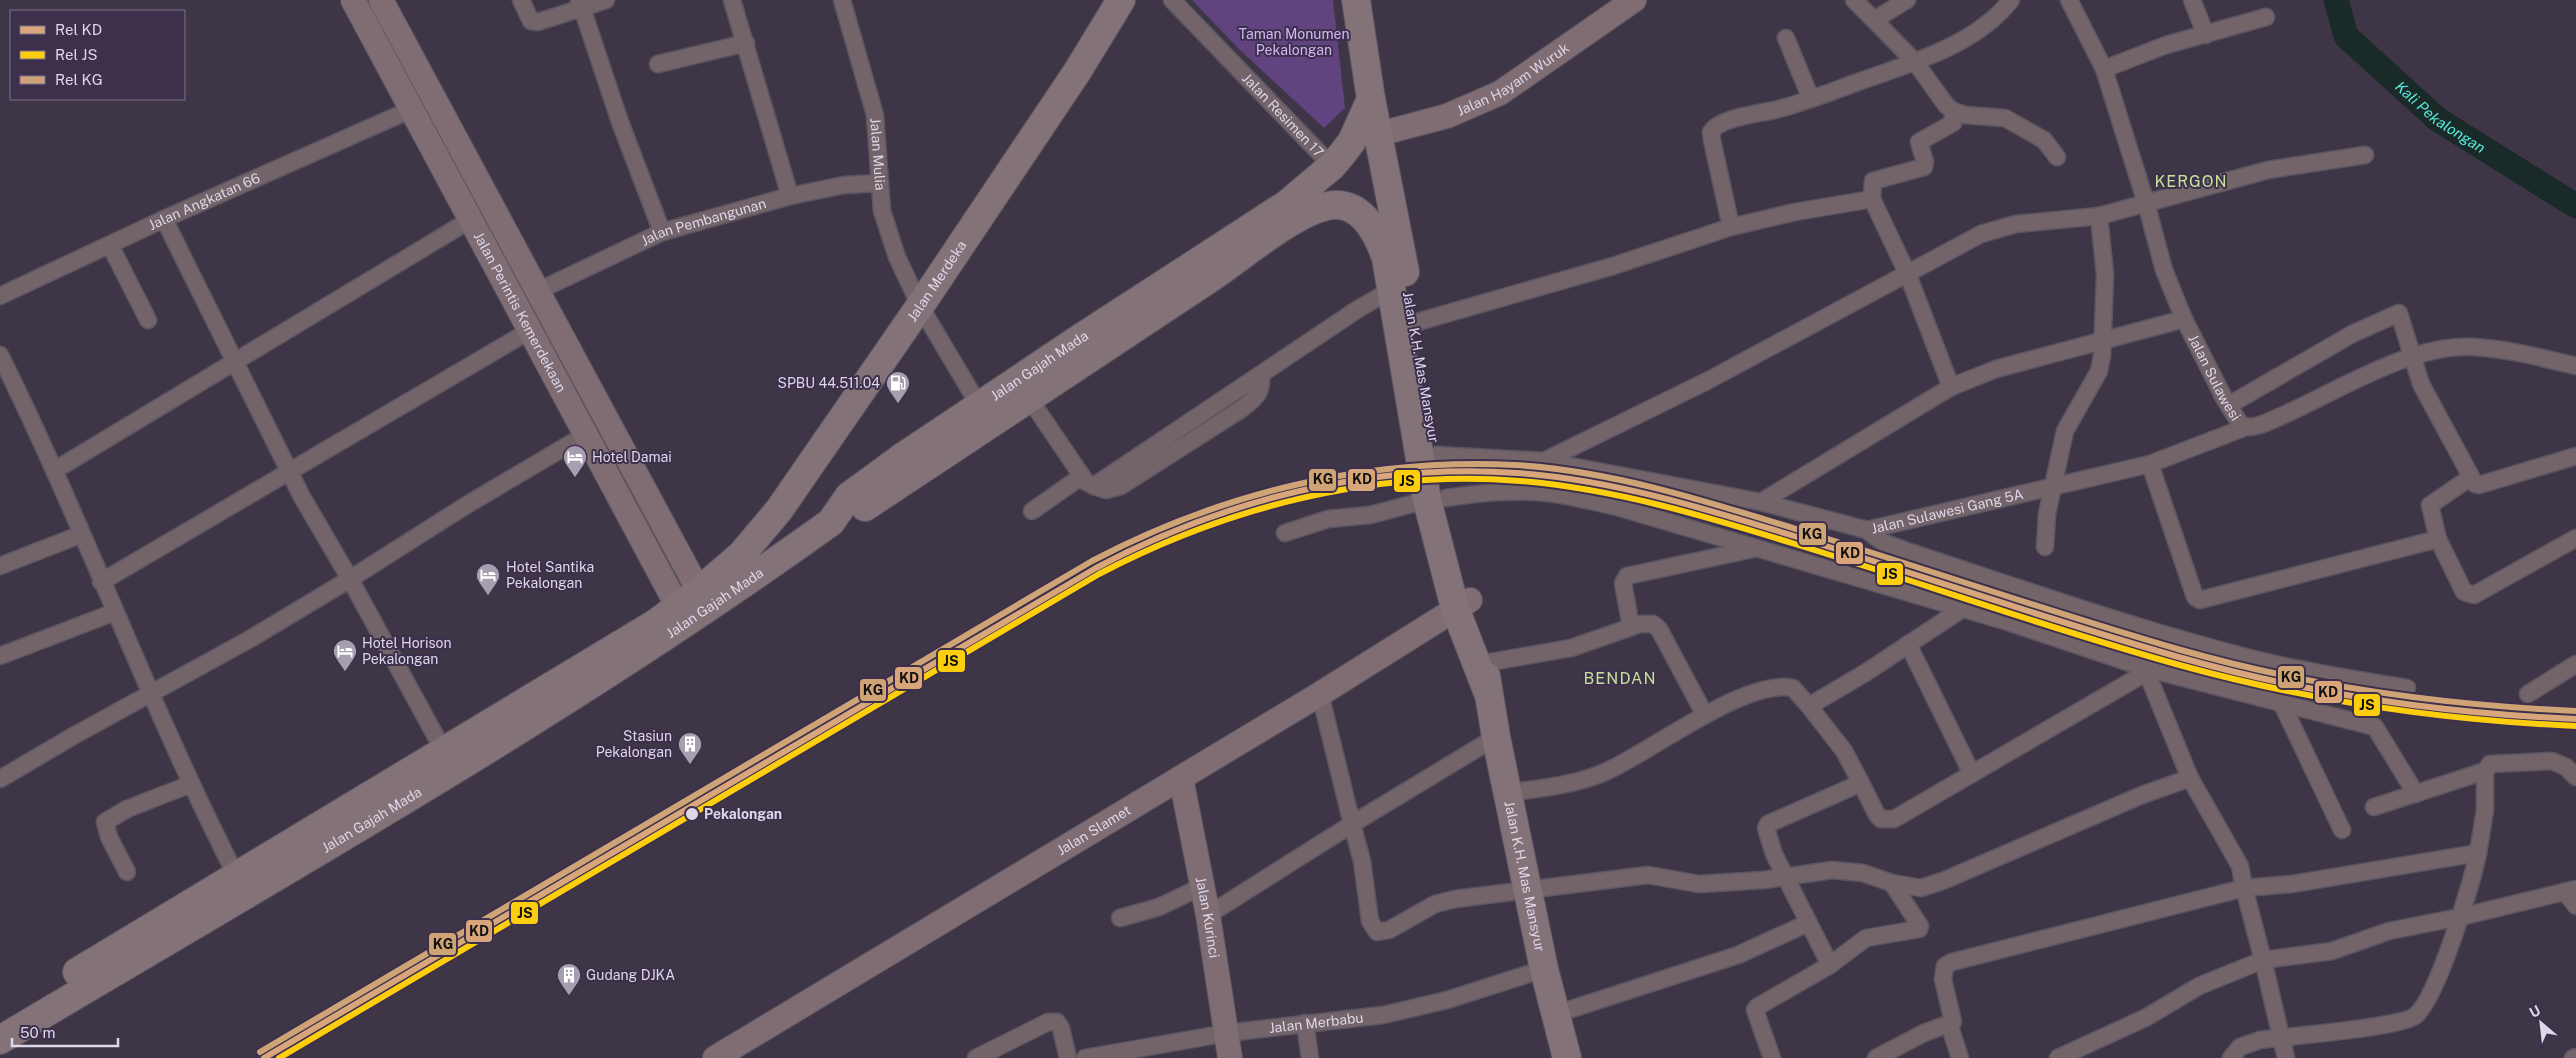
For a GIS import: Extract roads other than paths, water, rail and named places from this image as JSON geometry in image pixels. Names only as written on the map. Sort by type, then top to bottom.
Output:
[{"type":"highway","name":"Jalan Merdeka","points":[[742,554],[791,493],[920,306],[1077,72],[1121,0]]},
{"type":"highway","name":"Jalan K.H. Mas Mansyur","points":[[1356,0],[1371,98],[1380,134],[1436,455],[1436,499]]},
{"type":"highway","name":"Jalan Gajah Mada","points":[[0,1040],[241,885],[682,616],[704,599],[823,527],[849,496],[901,458],[980,407],[1082,337],[1254,237],[1287,204],[1332,166],[1352,141],[1371,98]]},
{"type":"highway","name":"Jalan K.H. Mas Mansyur","points":[[1254,237],[1322,206],[1336,205],[1346,206],[1358,212],[1369,222],[1381,244],[1386,258],[1391,290],[1436,499],[1488,693]]},
{"type":"highway","points":[[791,493],[798,520],[823,527],[857,512],[1029,398],[1254,237]]},
{"type":"highway","name":"Jalan Gajah Mada","points":[[704,599],[742,554]]},
{"type":"highway","name":"Jalan K.H. Mas Mansyur","points":[[1463,604],[1484,663],[1496,737],[1544,969],[1567,1058]]},
{"type":"highway","name":"Jalan Gajah Mada","points":[[0,1018],[241,885]]},
{"type":"street","name":"Jalan Perintis Kemerdekaan","points":[[353,0],[410,110],[682,616]]},
{"type":"street","points":[[381,0],[704,599]]},
{"type":"street","points":[[521,0],[531,21],[538,22],[580,4],[606,0]]},
{"type":"street","points":[[732,0],[790,196]]},
{"type":"street","name":"Jalan Mulia","points":[[842,0],[875,115],[882,211],[894,248],[920,306],[980,407]]},
{"type":"street","name":"Jalan Resimen 17","points":[[1172,0],[1332,166]]},
{"type":"street","name":"Jalan Hayam Wuruk","points":[[1380,134],[1447,116],[1500,94],[1634,0]]},
{"type":"street","points":[[1854,0],[1915,62],[1946,105],[1954,111],[1965,115],[2005,118],[2044,140],[2056,157]]},
{"type":"street","points":[[1874,20],[1907,0]]},
{"type":"street","points":[[1731,227],[1711,132],[1718,123],[1782,108],[1915,62],[1970,36],[1992,20],[2011,0]]},
{"type":"street","name":"Jalan Sulawesi","points":[[2069,0],[2104,69],[2146,203],[2164,270],[2184,319],[2228,405],[2239,422],[2246,427],[2264,424],[2375,371],[2411,358],[2444,350],[2474,347],[2533,356],[2576,366]]},
{"type":"street","points":[[2192,0],[2206,35]]},
{"type":"street","points":[[580,4],[620,122],[662,232]]},
{"type":"street","points":[[2104,69],[2166,45],[2266,17]]},
{"type":"street","points":[[1786,38],[1811,98]]},
{"type":"street","points":[[658,64],[746,43]]},
{"type":"street","name":"Jalan Angkatan 66","points":[[0,296],[164,219],[410,110]]},
{"type":"street","points":[[1951,387],[1908,275],[1872,199],[1873,181],[1924,167],[1925,162],[1919,142],[1952,123],[1954,111]]},
{"type":"street","points":[[1544,461],[1706,381],[1908,275],[1981,234],[1997,228],[2052,219],[2099,216],[2268,170],[2365,155]]},
{"type":"street","name":"Jalan Pembangunan","points":[[538,291],[662,232],[790,196],[844,185],[880,183]]},
{"type":"street","points":[[1414,323],[1614,266],[1731,227],[1795,212],[1872,199]]},
{"type":"street","points":[[2044,547],[2047,514],[2065,431],[2099,371],[2105,275],[2099,216]]},
{"type":"street","points":[[164,219],[302,497],[350,579],[448,759]]},
{"type":"street","points":[[54,470],[470,220]]},
{"type":"street","points":[[110,245],[148,320]]},
{"type":"street","points":[[1032,511],[1088,481],[1261,375],[1358,309],[1391,290]]},
{"type":"street","points":[[2228,405],[2352,334],[2399,313],[2406,329],[2411,358],[2421,384],[2475,484],[2479,485],[2576,456]]},
{"type":"street","points":[[1761,502],[1951,387],[1996,369],[2184,319]]},
{"type":"street","points":[[101,582],[289,470],[529,331]]},
{"type":"street","points":[[0,355],[54,470],[101,582],[191,784],[241,885]]},
{"type":"street","points":[[1029,398],[1088,481]]},
{"type":"street","name":"Jalan Sulawesi Gang 5A","points":[[1436,455],[1544,461],[1761,502],[1867,530],[2150,464],[2246,427]]},
{"type":"street","points":[[0,779],[75,735],[250,639],[350,579],[465,506],[585,435]]},
{"type":"street","points":[[2150,464],[2197,599],[2204,600],[2438,539]]},
{"type":"street","points":[[2471,477],[2430,505],[2438,539],[2464,592],[2474,595],[2576,538]]},
{"type":"street","points":[[1285,533],[1328,519],[1370,515],[1436,499],[1487,492],[1529,492],[1576,497],[2008,622],[2146,670],[2376,728],[2416,794]]},
{"type":"street","points":[[1867,530],[1882,542],[1907,551],[2162,634],[2302,670],[2408,688]]},
{"type":"street","points":[[0,566],[82,534]]},
{"type":"street","points":[[1631,627],[1622,583],[1627,576],[1755,548]]},
{"type":"street","name":"Jalan Slamet","points":[[715,1058],[1320,694],[1463,604]]},
{"type":"street","points":[[1809,706],[1865,673],[1962,609]]},
{"type":"street","points":[[0,656],[115,612]]},
{"type":"street","points":[[1484,663],[1571,648],[1647,623],[1658,627],[1704,716]]},
{"type":"street","points":[[1908,644],[1972,774]]},
{"type":"street","points":[[2528,694],[2576,664]]},
{"type":"street","points":[[1509,793],[1549,787],[1604,772],[1704,716],[1750,695],[1783,687],[1798,691],[1844,751],[1877,815],[1881,819],[1894,819],[2146,670]]},
{"type":"street","points":[[2146,670],[2190,778],[2237,856],[2286,1058]]},
{"type":"street","points":[[1320,694],[1364,871],[1370,921],[1377,932],[1389,930],[1435,904],[1500,892],[1528,891],[1648,875],[1699,884],[1738,883],[1786,878],[1832,870],[1875,876],[1892,883],[1921,888],[1945,880],[2142,795],[2190,778]]},
{"type":"street","points":[[2282,704],[2342,830]]},
{"type":"street","points":[[1208,916],[1352,824],[1496,737]]},
{"type":"street","points":[[2231,1058],[2240,1046],[2260,1040],[2386,1024],[2414,1016],[2423,1008],[2430,995],[2472,884],[2485,810],[2485,771],[2487,766],[2494,763],[2552,761],[2559,762],[2576,777]]},
{"type":"street","points":[[2374,807],[2485,771]]},
{"type":"street","name":"Jalan Kurinci","points":[[1181,778],[1208,916],[1230,1058]]},
{"type":"street","points":[[1830,965],[1786,878],[1767,833],[1768,824],[1862,783]]},
{"type":"street","points":[[127,872],[109,837],[105,822],[128,809],[191,784]]},
{"type":"street","points":[[1876,1058],[1924,1032],[1949,1024],[1953,1019],[1943,971],[1945,966],[1952,962],[2244,888],[2311,881],[2478,853]]},
{"type":"street","points":[[1772,1058],[1755,1010],[1757,1007],[1830,965],[1866,938],[1919,929],[1920,926],[1892,883]]},
{"type":"street","points":[[1120,918],[1158,907],[1202,886]]},
{"type":"street","points":[[2058,1058],[2147,1017],[2199,986],[2263,960],[2332,951],[2388,931],[2460,917],[2570,890],[2576,906]]},
{"type":"street","points":[[1556,1014],[1738,955],[1808,923]]},
{"type":"street","name":"Jalan Merbabu","points":[[1085,1058],[1120,1055],[1227,1034],[1383,1015],[1447,1000],[1544,969]]},
{"type":"street","points":[[976,1058],[1042,1023],[1048,1022],[1057,1022],[1061,1028],[1068,1058]]},
{"type":"street","points":[[1305,1023],[1310,1058]]},
{"type":"street","points":[[1949,1024],[1960,1058]]},
{"type":"waterway","name":"Kali Pekalongan","points":[[2336,0],[2346,36],[2437,119],[2576,206]]},
{"type":"rail line","name":"KG","points":[[260,1052],[1092,561],[1142,537],[1244,498],[1297,484],[1351,474],[1405,467],[1460,464],[1515,465],[1552,468],[1588,474],[1659,489],[1729,508],[2085,621],[2230,663],[2328,684],[2426,699],[2576,711]]},
{"type":"rail line","name":"KD","points":[[264,1058],[1096,568],[1145,544],[1247,505],[1300,491],[1354,480],[1462,471],[1517,473],[1588,482],[1692,506],[1842,551],[2085,629],[2231,671],[2328,692],[2427,707],[2576,719]]},
{"type":"rail line","name":"JS","points":[[279,1058],[1099,574],[1148,550],[1250,512],[1356,487],[1411,481],[1465,479],[1520,481],[1590,490],[1659,505],[1727,523],[2134,652],[2232,679],[2329,699],[2426,714],[2576,726]]},
{"type":"place","name":"SPBU 44.511.04","points":[[898,404]]},
{"type":"place","name":"Hotel Damai","points":[[575,478]]},
{"type":"place","name":"Hotel Santika Pekalongan","points":[[488,596]]},
{"type":"place","name":"Hotel Horison Pekalongan","points":[[345,672]]},
{"type":"place","name":"Stasiun Pekalongan","points":[[690,765]]},
{"type":"place","name":"Pekalongan","points":[[692,814]]},
{"type":"place","name":"Gudang DJKA","points":[[569,996]]},
{"type":"district","name":"KERGON","points":[[2191,181]]},
{"type":"district","name":"BENDAN","points":[[1620,678]]},
{"type":"park label","name":"Taman Monumen Pekalongan","points":[[1294,42]]}]
